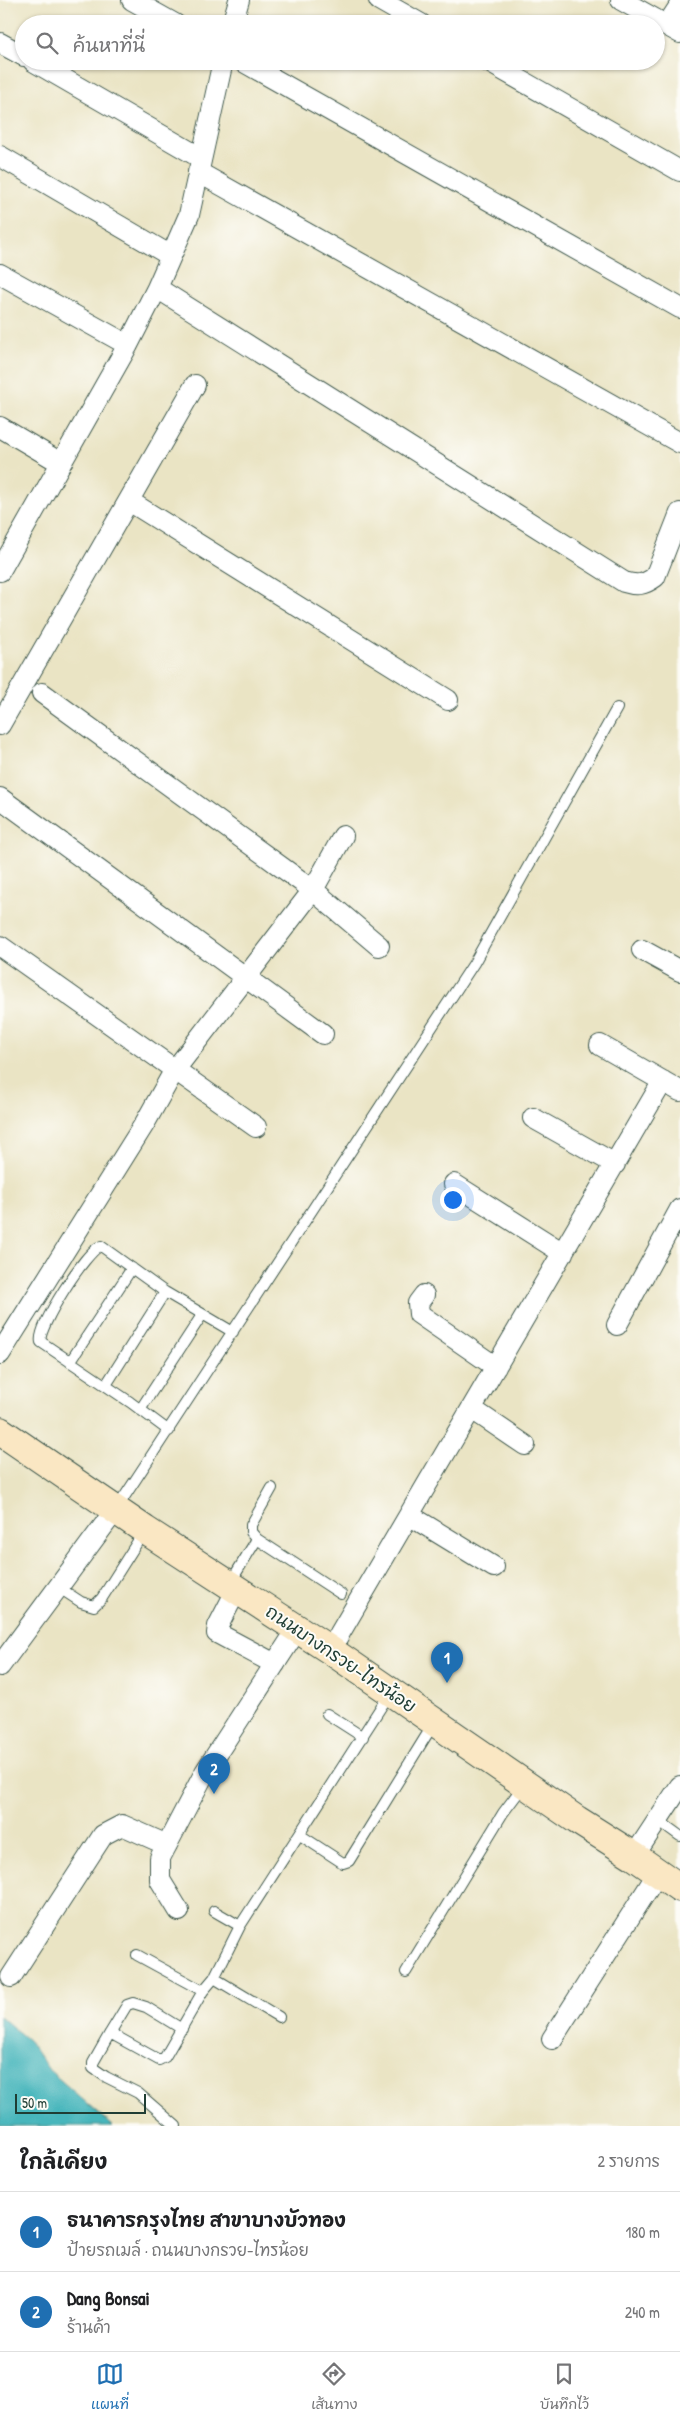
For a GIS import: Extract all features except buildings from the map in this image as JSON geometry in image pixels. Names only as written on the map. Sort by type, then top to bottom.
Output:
[{"type":"main road","name":"ถนนบางกรวย-ไทรน้อย","points":[[0,1431],[145,1530],[298,1628],[524,1784],[680,1888]]},
{"type":"street","points":[[132,0],[158,15]]},
{"type":"street","points":[[235,15],[239,0]]},
{"type":"street","points":[[379,0],[405,15]]},
{"type":"street","points":[[621,0],[648,15]]},
{"type":"street","points":[[674,29],[680,5]]},
{"type":"street","points":[[0,42],[15,51]]},
{"type":"street","points":[[47,70],[199,165],[680,443]]},
{"type":"street","points":[[0,571],[128,345],[157,288],[189,215],[221,70]]},
{"type":"street","points":[[258,70],[680,308]]},
{"type":"street","points":[[503,70],[680,171]]},
{"type":"street","points":[[0,156],[171,256]]},
{"type":"street","points":[[0,274],[128,345]]},
{"type":"street","points":[[157,288],[624,582],[637,585],[646,583],[654,577],[680,514]]},
{"type":"street","points":[[0,725],[195,384]]},
{"type":"street","points":[[0,427],[61,464]]},
{"type":"street","points":[[129,500],[448,700]]},
{"type":"street","points":[[42,693],[313,890],[379,946]]},
{"type":"street","points":[[0,798],[248,977],[323,1034]]},
{"type":"street","points":[[0,1354],[145,1122],[174,1071],[313,890],[343,836]]},
{"type":"street","points":[[0,946],[174,1071],[256,1127]]},
{"type":"street","points":[[642,950],[680,971]]},
{"type":"street","points":[[330,1650],[615,1164],[672,1086],[600,1045]]},
{"type":"street","points":[[533,1118],[615,1164]]},
{"type":"street","points":[[454,1184],[563,1253]]},
{"type":"street","points":[[617,1325],[680,1209]]},
{"type":"street","points":[[424,1295],[418,1304],[418,1314],[496,1367]]},
{"type":"street","points":[[472,1409],[525,1445]]},
{"type":"street","points":[[0,1666],[116,1509]]},
{"type":"street","points":[[409,1515],[494,1567]]},
{"type":"street","points":[[233,1587],[217,1633],[275,1664]]},
{"type":"street","points":[[179,1911],[160,1880],[160,1858],[205,1772],[298,1628]]},
{"type":"street","points":[[634,1856],[680,1786]]},
{"type":"street","points":[[11,1977],[103,1834],[122,1825],[167,1845]]},
{"type":"street","points":[[552,2039],[658,1873]]},
{"type":"lane","points":[[116,1509],[474,962],[616,708]]},
{"type":"lane","points":[[168,1431],[41,1342],[39,1338],[70,1282],[90,1253],[99,1246],[106,1248],[165,1292],[233,1332]]},
{"type":"lane","points":[[70,1362],[132,1268]]},
{"type":"lane","points":[[106,1386],[165,1292]]},
{"type":"lane","points":[[140,1410],[202,1315]]},
{"type":"lane","points":[[272,1488],[251,1525],[252,1532],[257,1539],[341,1594]]},
{"type":"lane","points":[[58,1587],[81,1602],[94,1606],[102,1598],[145,1530]]},
{"type":"lane","points":[[233,1587],[257,1539]]},
{"type":"lane","points":[[110,2033],[159,2060],[165,2057],[203,1991],[214,1978],[240,1926],[391,1692]]},
{"type":"lane","points":[[327,1714],[363,1737]]},
{"type":"lane","points":[[300,1835],[343,1863],[349,1861],[434,1722]]},
{"type":"lane","points":[[406,1972],[503,1813],[524,1784]]},
{"type":"lane","points":[[658,1820],[680,1836]]},
{"type":"lane","points":[[214,1911],[240,1926]]},
{"type":"lane","points":[[137,1955],[203,1991]]},
{"type":"lane","points":[[214,1978],[279,2017]]},
{"type":"lane","points":[[176,2126],[138,2093],[106,2077],[93,2068],[93,2063],[127,2005],[133,2003],[146,2007],[182,2029]]},
{"type":"water","points":[[0,2016],[29,2041],[49,2070],[113,2126],[0,2126]]},
{"type":"place","name":"ธนาคารกรุงไทย สาขาบางบัวทอง","points":[[447,1683]]},
{"type":"place","name":"Dang Bonsai","points":[[214,1794]]}]
